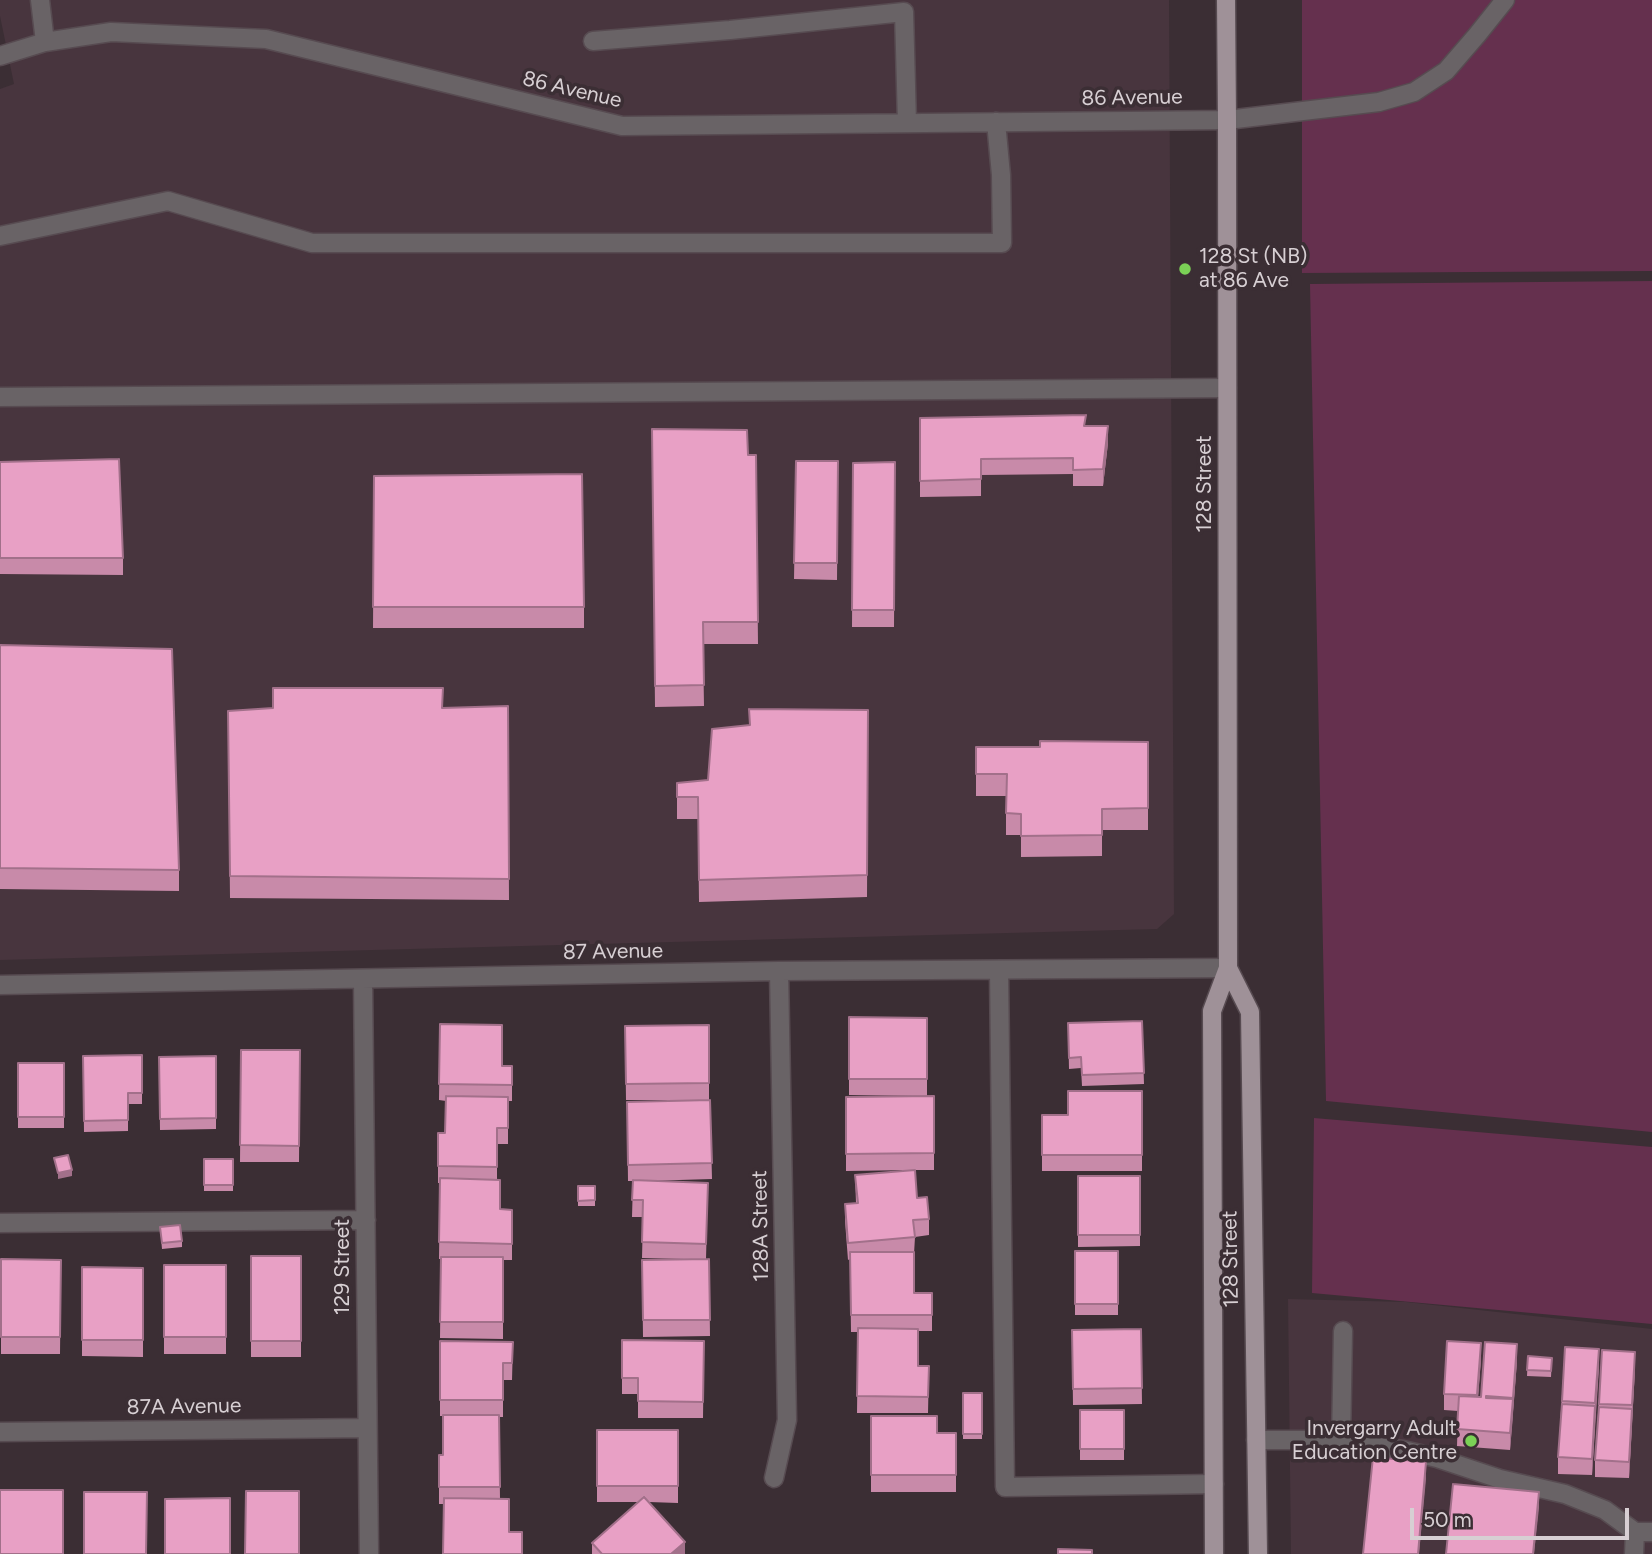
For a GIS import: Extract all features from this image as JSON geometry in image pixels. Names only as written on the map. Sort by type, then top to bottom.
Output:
[{"type":"main road","name":"128 Street","points":[[1214,1554],[1212,1011],[1228,968],[1226,0]]},
{"type":"main road","name":"128 Street","points":[[1228,968],[1250,1012],[1258,1554]]},
{"type":"street","points":[[40,0],[45,42]]},
{"type":"street","name":"86 Avenue","points":[[0,56],[45,42],[111,32],[266,39],[622,126],[1227,120],[1379,102],[1414,92],[1446,71],[1505,0]]},
{"type":"street","points":[[593,41],[904,12],[907,123]]},
{"type":"street","points":[[0,236],[168,201],[312,243],[1002,243],[1001,175],[996,122]]},
{"type":"street","points":[[0,397],[1227,388]]},
{"type":"street","name":"87 Avenue","points":[[0,985],[779,971],[1228,968]]},
{"type":"street","points":[[999,970],[1005,1488],[1213,1484]]},
{"type":"street","name":"128A Street","points":[[774,1478],[787,1420],[779,971]]},
{"type":"street","name":"129 Street","points":[[363,980],[369,1554]]},
{"type":"street","points":[[0,1223],[366,1220]]},
{"type":"street","points":[[1341,1443],[1343,1331]]},
{"type":"street","name":"87A Avenue","points":[[0,1432],[368,1428]]},
{"type":"street","points":[[1256,1440],[1314,1440],[1404,1450],[1500,1479],[1565,1494],[1605,1510],[1644,1532],[1634,1554]]},
{"type":"shaded area","points":[[0,0],[1169,0],[1174,914],[1157,929],[0,960],[0,89],[14,84],[0,16]]},
{"type":"shaded area","points":[[1302,0],[1652,0],[1652,271],[1302,273]]},
{"type":"shaded area","points":[[1652,281],[1652,1132],[1326,1101],[1310,284]]},
{"type":"shaded area","points":[[1314,1118],[1652,1147],[1652,1324],[1312,1293]]},
{"type":"shaded area","name":"Invergarry Adult Education Centre","points":[[1288,1299],[1406,1302],[1652,1329],[1652,1554],[1291,1554]]},
{"type":"building","points":[[1086,415],[1084,426],[1108,426],[1103,469],[1073,470],[1073,458],[981,459],[981,479],[920,481],[920,418]]},
{"type":"building","points":[[652,429],[747,430],[748,455],[756,455],[758,622],[703,622],[704,685],[655,686]]},
{"type":"building","points":[[119,459],[123,558],[0,558],[0,462]]},
{"type":"building","points":[[796,461],[838,461],[837,563],[794,563]]},
{"type":"building","points":[[895,462],[894,610],[852,610],[853,463]]},
{"type":"building","points":[[582,474],[584,607],[373,607],[374,476]]},
{"type":"building","points":[[0,645],[172,649],[179,870],[0,868]]},
{"type":"building","points":[[273,688],[443,688],[442,708],[508,706],[509,879],[230,876],[228,711],[273,708]]},
{"type":"building","points":[[749,709],[868,710],[867,875],[699,880],[698,797],[677,797],[677,783],[708,780],[712,729],[750,725]]},
{"type":"building","points":[[1040,741],[1148,742],[1148,808],[1102,809],[1102,835],[1021,836],[1021,814],[1006,813],[1007,774],[976,774],[976,747],[1040,747]]},
{"type":"building","points":[[849,1017],[927,1018],[927,1079],[849,1079]]},
{"type":"building","points":[[1142,1021],[1144,1073],[1082,1075],[1081,1057],[1069,1058],[1068,1023]]},
{"type":"building","points":[[440,1024],[502,1025],[502,1066],[512,1066],[512,1085],[439,1084]]},
{"type":"building","points":[[709,1025],[709,1083],[626,1084],[625,1026]]},
{"type":"building","points":[[241,1050],[300,1050],[299,1146],[240,1145]]},
{"type":"building","points":[[142,1055],[142,1093],[128,1093],[128,1120],[84,1121],[83,1056]]},
{"type":"building","points":[[216,1056],[216,1118],[160,1119],[159,1057]]},
{"type":"building","points":[[18,1063],[64,1063],[64,1117],[18,1117]]},
{"type":"building","points":[[1068,1091],[1142,1091],[1142,1155],[1042,1155],[1042,1115],[1068,1115]]},
{"type":"building","points":[[446,1096],[508,1097],[508,1128],[497,1128],[497,1167],[438,1166],[438,1133],[445,1133]]},
{"type":"building","points":[[934,1096],[934,1153],[846,1154],[846,1097]]},
{"type":"building","points":[[710,1100],[712,1163],[628,1165],[627,1102]]},
{"type":"building","points":[[68,1155],[72,1170],[58,1173],[54,1158]]},
{"type":"building","points":[[204,1159],[233,1159],[233,1185],[204,1185]]},
{"type":"building","points":[[915,1170],[917,1198],[927,1197],[929,1219],[913,1220],[915,1237],[848,1243],[845,1204],[858,1203],[855,1175]]},
{"type":"building","points":[[1078,1176],[1140,1176],[1140,1235],[1078,1235]]},
{"type":"building","points":[[440,1178],[500,1180],[500,1209],[512,1210],[512,1244],[439,1242]]},
{"type":"building","points":[[633,1180],[708,1183],[706,1244],[642,1242],[643,1200],[632,1200]]},
{"type":"building","points":[[578,1186],[595,1186],[595,1200],[578,1201]]},
{"type":"building","points":[[180,1225],[182,1241],[162,1243],[160,1227]]},
{"type":"building","points":[[1075,1251],[1118,1251],[1118,1304],[1075,1304]]},
{"type":"building","points":[[850,1252],[914,1252],[914,1293],[932,1293],[932,1315],[851,1315]]},
{"type":"building","points":[[251,1256],[301,1256],[301,1341],[251,1341]]},
{"type":"building","points":[[441,1257],[503,1257],[503,1322],[440,1322]]},
{"type":"building","points":[[1,1259],[61,1260],[60,1337],[1,1337]]},
{"type":"building","points":[[709,1259],[710,1320],[643,1320],[642,1260]]},
{"type":"building","points":[[164,1265],[226,1265],[226,1337],[164,1337]]},
{"type":"building","points":[[82,1267],[143,1268],[143,1340],[82,1340]]},
{"type":"building","points":[[858,1328],[918,1329],[918,1366],[929,1366],[928,1397],[857,1396]]},
{"type":"building","points":[[1141,1329],[1142,1388],[1073,1389],[1072,1330]]},
{"type":"building","points":[[622,1340],[704,1341],[703,1402],[638,1401],[638,1378],[622,1378]]},
{"type":"building","points":[[440,1341],[513,1342],[512,1363],[503,1363],[503,1400],[440,1400]]},
{"type":"building","points":[[1447,1341],[1481,1343],[1477,1395],[1444,1394]]},
{"type":"building","points":[[1485,1342],[1517,1344],[1513,1398],[1486,1396],[1513,1399],[1510,1433],[1457,1429],[1459,1396],[1481,1397]]},
{"type":"building","points":[[1565,1347],[1599,1349],[1595,1403],[1562,1401]]},
{"type":"building","points":[[1602,1350],[1635,1352],[1632,1405],[1599,1404]]},
{"type":"building","points":[[1528,1356],[1552,1358],[1551,1371],[1527,1370]]},
{"type":"building","points":[[963,1393],[982,1393],[982,1434],[963,1434]]},
{"type":"building","points":[[1562,1404],[1595,1406],[1592,1459],[1558,1457]]},
{"type":"building","points":[[1599,1407],[1632,1409],[1629,1462],[1595,1460]]},
{"type":"building","points":[[1080,1410],[1124,1410],[1124,1449],[1080,1449]]},
{"type":"building","points":[[443,1415],[499,1415],[500,1487],[439,1487],[439,1455],[443,1455]]},
{"type":"building","points":[[871,1416],[937,1416],[937,1433],[956,1433],[956,1475],[871,1475]]},
{"type":"building","points":[[597,1430],[678,1430],[678,1486],[597,1486]]},
{"type":"building","points":[[1373,1457],[1426,1462],[1418,1554],[1363,1554]]},
{"type":"building","points":[[1453,1484],[1539,1492],[1533,1554],[1446,1554]]},
{"type":"building","points":[[0,1490],[63,1490],[63,1554],[0,1554]]},
{"type":"building","points":[[246,1491],[299,1491],[299,1554],[245,1554]]},
{"type":"building","points":[[84,1492],[147,1492],[146,1554],[84,1554]]},
{"type":"building","points":[[644,1497],[685,1542],[671,1554],[602,1554],[592,1543]]},
{"type":"building","points":[[230,1498],[230,1554],[165,1554],[165,1499]]},
{"type":"building","points":[[444,1498],[509,1499],[509,1532],[522,1532],[522,1554],[443,1554]]},
{"type":"building","points":[[1058,1549],[1092,1550],[1092,1554],[1058,1554]]},
{"type":"place","name":"128 St (NB) at 86 Ave","points":[[1185,269]]},
{"type":"place","name":"Invergarry Adult Education Centre","points":[[1471,1441]]}]
